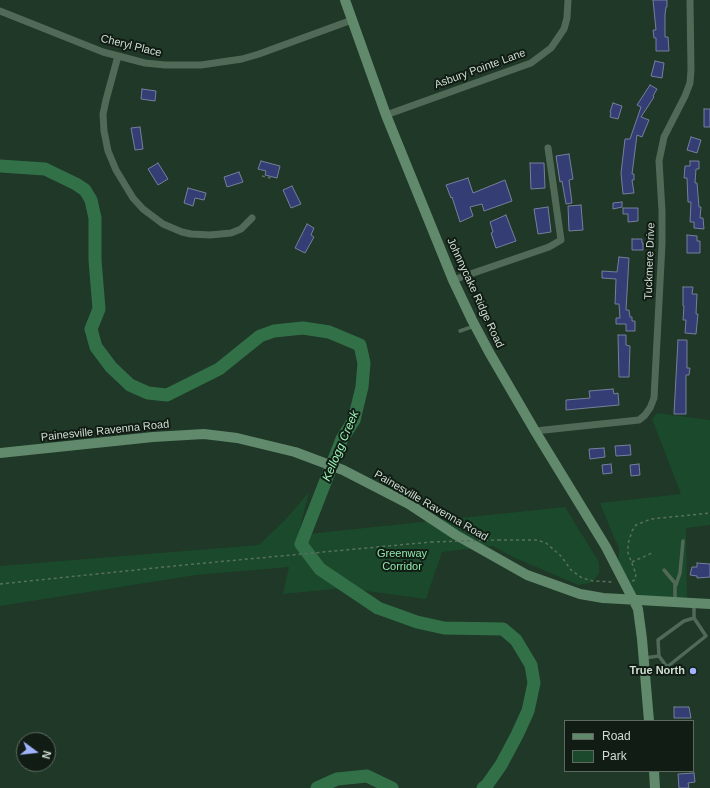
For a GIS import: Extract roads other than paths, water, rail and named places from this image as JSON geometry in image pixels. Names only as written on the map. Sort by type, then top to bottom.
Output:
[{"type":"main road","name":"Johnnycake Ridge Road","points":[[345,0],[386,115],[453,280],[475,326],[535,431],[592,523],[625,582],[638,609],[649,720]]},
{"type":"main road","name":"Painesville Ravenna Road","points":[[0,453],[153,437],[204,434],[237,438],[270,445],[295,452],[343,470],[409,504],[456,535],[527,575],[580,594],[603,598],[710,604]]},
{"type":"main road","points":[[654,772],[656,788]]},
{"type":"street","name":"Asbury Pointe Lane","points":[[386,115],[531,63],[551,48],[564,29],[567,18],[568,0]]},
{"type":"street","name":"Tuckmere Drive","points":[[535,431],[639,420],[645,416],[654,398],[662,244],[659,161],[664,137],[690,83],[690,0]]},
{"type":"street","name":"Cheryl Place","points":[[0,11],[103,52],[165,65],[202,65],[225,62],[259,54],[352,20]]},
{"type":"street","points":[[118,56],[103,114],[104,131],[108,151],[116,170],[133,198],[146,212],[164,224],[182,232],[191,234],[210,235],[231,233],[241,229],[252,218]]},
{"type":"street","points":[[453,280],[549,247],[560,240],[548,148]]},
{"type":"lane","points":[[460,331],[475,326]]},
{"type":"lane","points":[[675,601],[676,586],[680,573],[683,541]]},
{"type":"lane","points":[[664,570],[673,579],[676,586]]},
{"type":"lane","points":[[694,602],[694,618],[706,636],[667,667],[659,656],[658,640],[684,621],[694,618]]},
{"type":"lane","points":[[643,658],[659,656]]},
{"type":"waterway","name":"Kellogg Creek","points":[[0,166],[45,169],[85,190],[91,200],[95,218],[95,260],[99,309],[91,329],[96,347],[111,367],[130,385],[148,393],[167,395],[219,369],[260,336],[274,331],[303,328],[329,332],[360,345],[364,363],[362,387],[354,420],[342,439],[301,544],[320,569],[378,608],[417,622],[444,628],[503,629],[516,640],[531,665],[534,683],[528,711],[501,765],[487,785],[483,788]]},
{"type":"waterway","name":"Kellogg Creek","points":[[317,788],[337,779],[367,776],[392,788]]},
{"type":"place","name":"True North","points":[[693,671]]},
{"type":"park label","name":"Greenway Corridor","points":[[402,560]]}]
